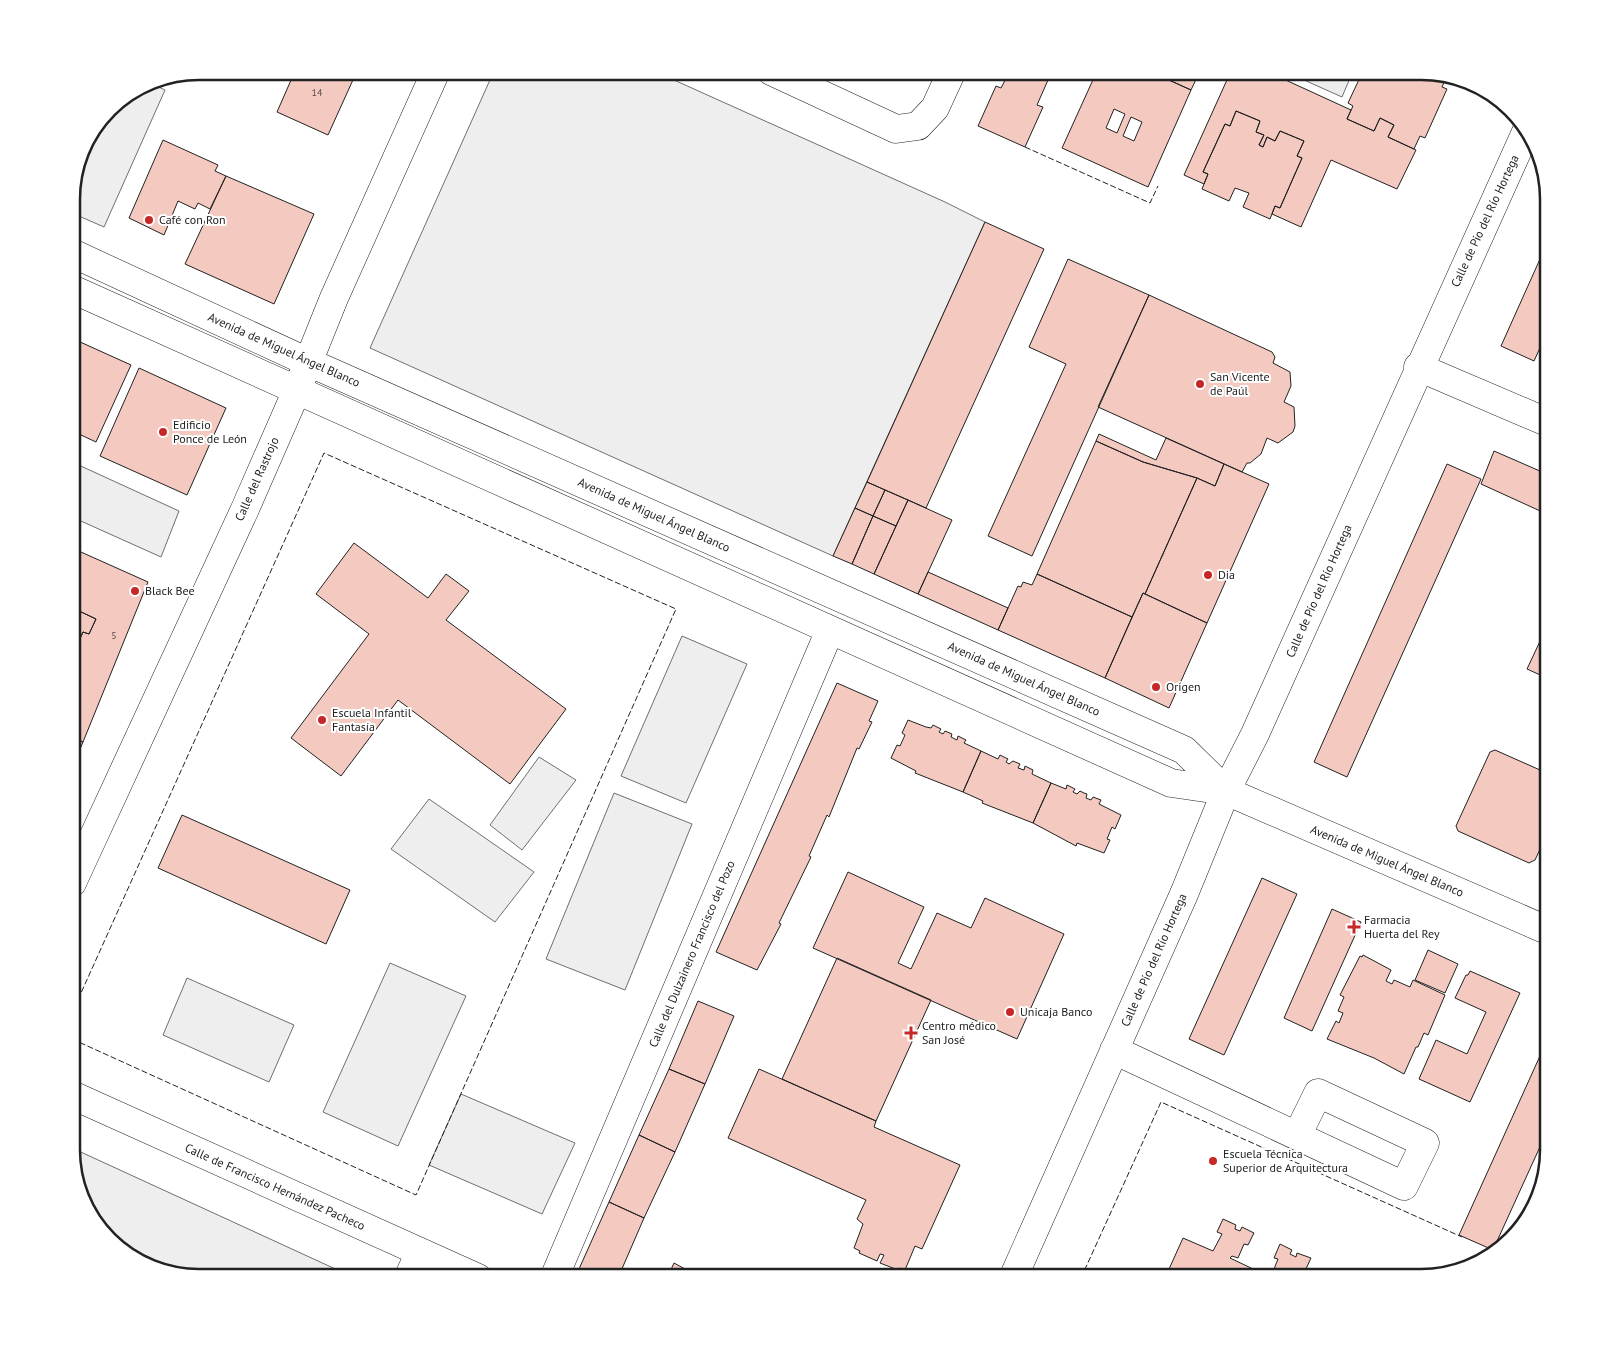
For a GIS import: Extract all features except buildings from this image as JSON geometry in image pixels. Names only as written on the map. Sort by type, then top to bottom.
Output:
[{"type":"street","name":"Calle del Rastrojo","points":[[80,866],[245,509],[297,390],[334,298],[432,80]]},
{"type":"street","points":[[790,80],[896,129],[918,126],[935,108],[948,80]]},
{"type":"street","name":"Calle de Pío del Río Hortega","points":[[1017,1269],[1193,873],[1226,791],[1255,734],[1418,367],[1523,138]]},
{"type":"street","name":"Avenida de Miguel Ángel Blanco","points":[[80,257],[308,362],[1184,750],[1226,791]]},
{"type":"street","name":"Avenida de Miguel Ángel Blanco","points":[[80,293],[1171,783],[1226,791],[1540,927]]},
{"type":"street","points":[[1418,367],[1540,419]]},
{"type":"street","name":"Calle del Dulzainero Francisco del Pozo","points":[[558,1269],[830,630]]},
{"type":"street","points":[[1114,1050],[1298,1136]]},
{"type":"street","name":"Calle de Francisco Hernández Pacheco","points":[[80,1100],[458,1269]]},
{"type":"street","points":[[412,1269],[420,1252]]},
{"type":"shaded area","points":[[490,80],[674,80],[945,202],[985,222],[833,556],[370,348]]},
{"type":"shaded area","points":[[1304,80],[1349,80],[1342,97]]},
{"type":"shaded area","points":[[159,87],[165,90],[104,227],[80,216],[81,183],[89,153],[100,133],[115,115],[139,96]]},
{"type":"shaded area","points":[[80,466],[179,511],[161,557],[80,521]]},
{"type":"shaded area","points":[[682,636],[747,664],[686,803],[621,776]]},
{"type":"shaded area","points":[[539,757],[576,780],[522,850],[490,825]]},
{"type":"shaded area","points":[[614,793],[692,824],[625,990],[546,959]]},
{"type":"shaded area","points":[[429,799],[534,872],[495,922],[391,849]]},
{"type":"shaded area","points":[[390,963],[466,996],[398,1146],[323,1112]]},
{"type":"shaded area","points":[[187,978],[294,1025],[269,1082],[163,1035]]},
{"type":"shaded area","points":[[461,1094],[575,1143],[542,1214],[429,1165]]},
{"type":"shaded area","points":[[80,1152],[335,1269],[199,1269],[183,1268],[153,1260],[133,1249],[100,1216],[92,1203],[84,1181]]},
{"type":"fence","points":[[1025,147],[1150,203],[1158,186]]},
{"type":"fence","points":[[80,995],[324,453],[676,609],[416,1195],[80,1043]]},
{"type":"fence","points":[[1085,1269],[1161,1102],[1462,1237]]},
{"type":"place","name":"Café con Ron","points":[[149,220]]},
{"type":"place","name":"San Vicente de Paúl","points":[[1200,384]]},
{"type":"place","name":"Edificio Ponce de León","points":[[163,432]]},
{"type":"place","name":"Dia","points":[[1208,575]]},
{"type":"place","name":"Black Bee","points":[[135,591]]},
{"type":"place","name":"Origen","points":[[1156,687]]},
{"type":"place","name":"Escuela Infantil Fantasía","points":[[322,720]]},
{"type":"place","name":"Farmacia Huerta del Rey","points":[[1354,927]]},
{"type":"place","name":"Unicaja Banco","points":[[1010,1012]]},
{"type":"place","name":"Centro médico San José","points":[[911,1033]]},
{"type":"place","name":"Escuela Técnica Superior de Arquitectura","points":[[1213,1161]]}]
